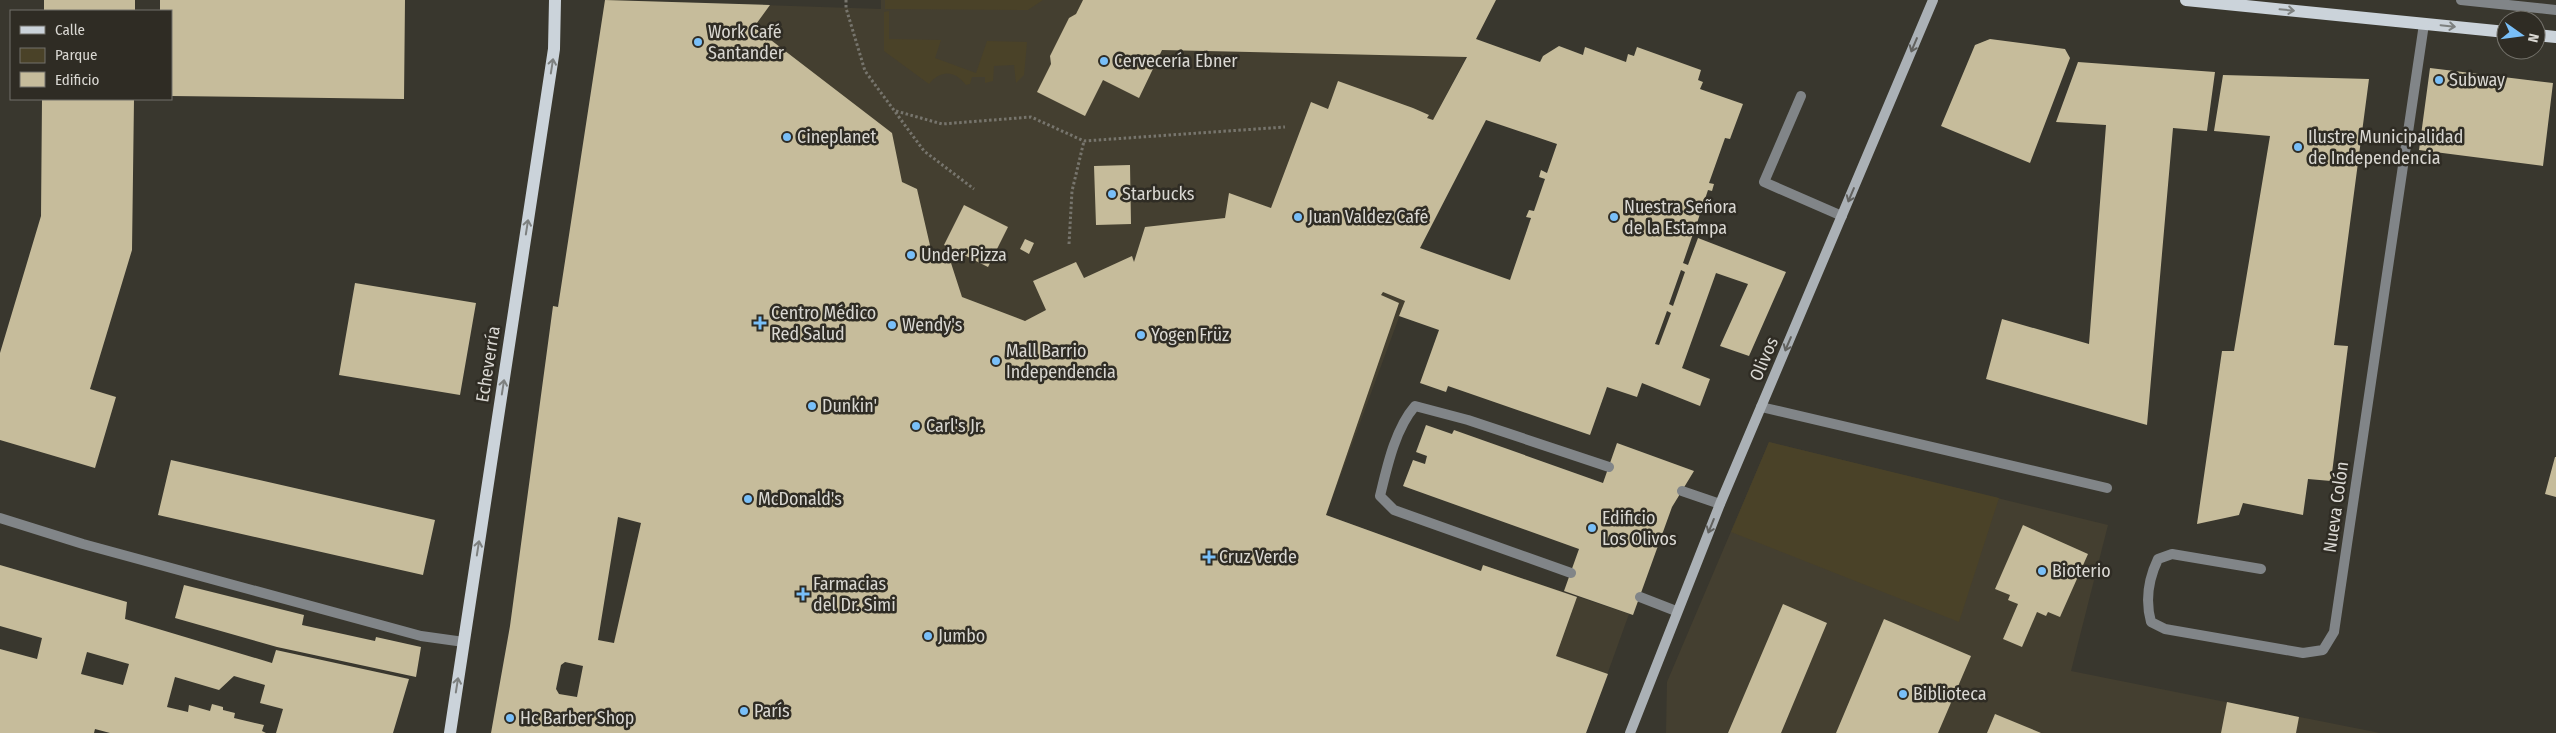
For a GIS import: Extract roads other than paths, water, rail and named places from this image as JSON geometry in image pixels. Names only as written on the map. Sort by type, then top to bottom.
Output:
[{"type":"main road","name":"Echeverría","points":[[450,733],[554,49],[555,0]]},
{"type":"main road","points":[[2186,0],[2496,31]]},
{"type":"street","name":"Olivos","points":[[1630,733],[1676,611],[1720,504],[1933,0]]},
{"type":"lane","points":[[2461,0],[2556,10]]},
{"type":"lane","name":"Nueva Colón","points":[[2261,569],[2172,554],[2158,560],[2151,573],[2147,606],[2152,622],[2165,629],[2303,653],[2323,650],[2334,632],[2424,24]]},
{"type":"lane","points":[[1801,96],[1764,182],[1842,216]]},
{"type":"lane","points":[[1571,573],[1394,510],[1380,496],[1395,446],[1406,416],[1415,406],[1460,418],[1609,466]]},
{"type":"lane","points":[[1761,407],[2107,488]]},
{"type":"lane","points":[[1682,491],[1720,504]]},
{"type":"lane","points":[[0,518],[83,544],[411,633],[464,642]]},
{"type":"lane","points":[[1640,597],[1676,611]]},
{"type":"place","name":"Work Café Santander","points":[[698,42]]},
{"type":"place","name":"Cervecería Ebner","points":[[1104,61]]},
{"type":"place","name":"Subway","points":[[2439,80]]},
{"type":"place","name":"Cineplanet","points":[[787,137]]},
{"type":"place","name":"Ilustre Municipalidad de Independencia","points":[[2298,147]]},
{"type":"place","name":"Starbucks","points":[[1112,194]]},
{"type":"place","name":"Juan Valdez Café","points":[[1298,217]]},
{"type":"place","name":"Nuestra Señora de la Estampa","points":[[1614,217]]},
{"type":"place","name":"Under Pizza","points":[[911,255]]},
{"type":"place","name":"Centro Médico Red Salud","points":[[760,323]]},
{"type":"place","name":"Wendy's","points":[[892,325]]},
{"type":"place","name":"Yogen Früz","points":[[1141,335]]},
{"type":"place","name":"Mall Barrio Independencia","points":[[996,361]]},
{"type":"place","name":"Dunkin'","points":[[812,406]]},
{"type":"place","name":"Carl's Jr.","points":[[916,426]]},
{"type":"place","name":"McDonald's","points":[[748,499]]},
{"type":"place","name":"Edificio Los Olivos","points":[[1592,528]]},
{"type":"place","name":"Cruz Verde","points":[[1209,557]]},
{"type":"place","name":"Bioterio","points":[[2042,571]]},
{"type":"place","name":"Farmacias del Dr. Simi","points":[[803,594]]},
{"type":"place","name":"Jumbo","points":[[928,636]]},
{"type":"place","name":"Biblioteca","points":[[1903,694]]},
{"type":"place","name":"París","points":[[744,711]]},
{"type":"place","name":"Hc Barber Shop","points":[[510,718]]}]
